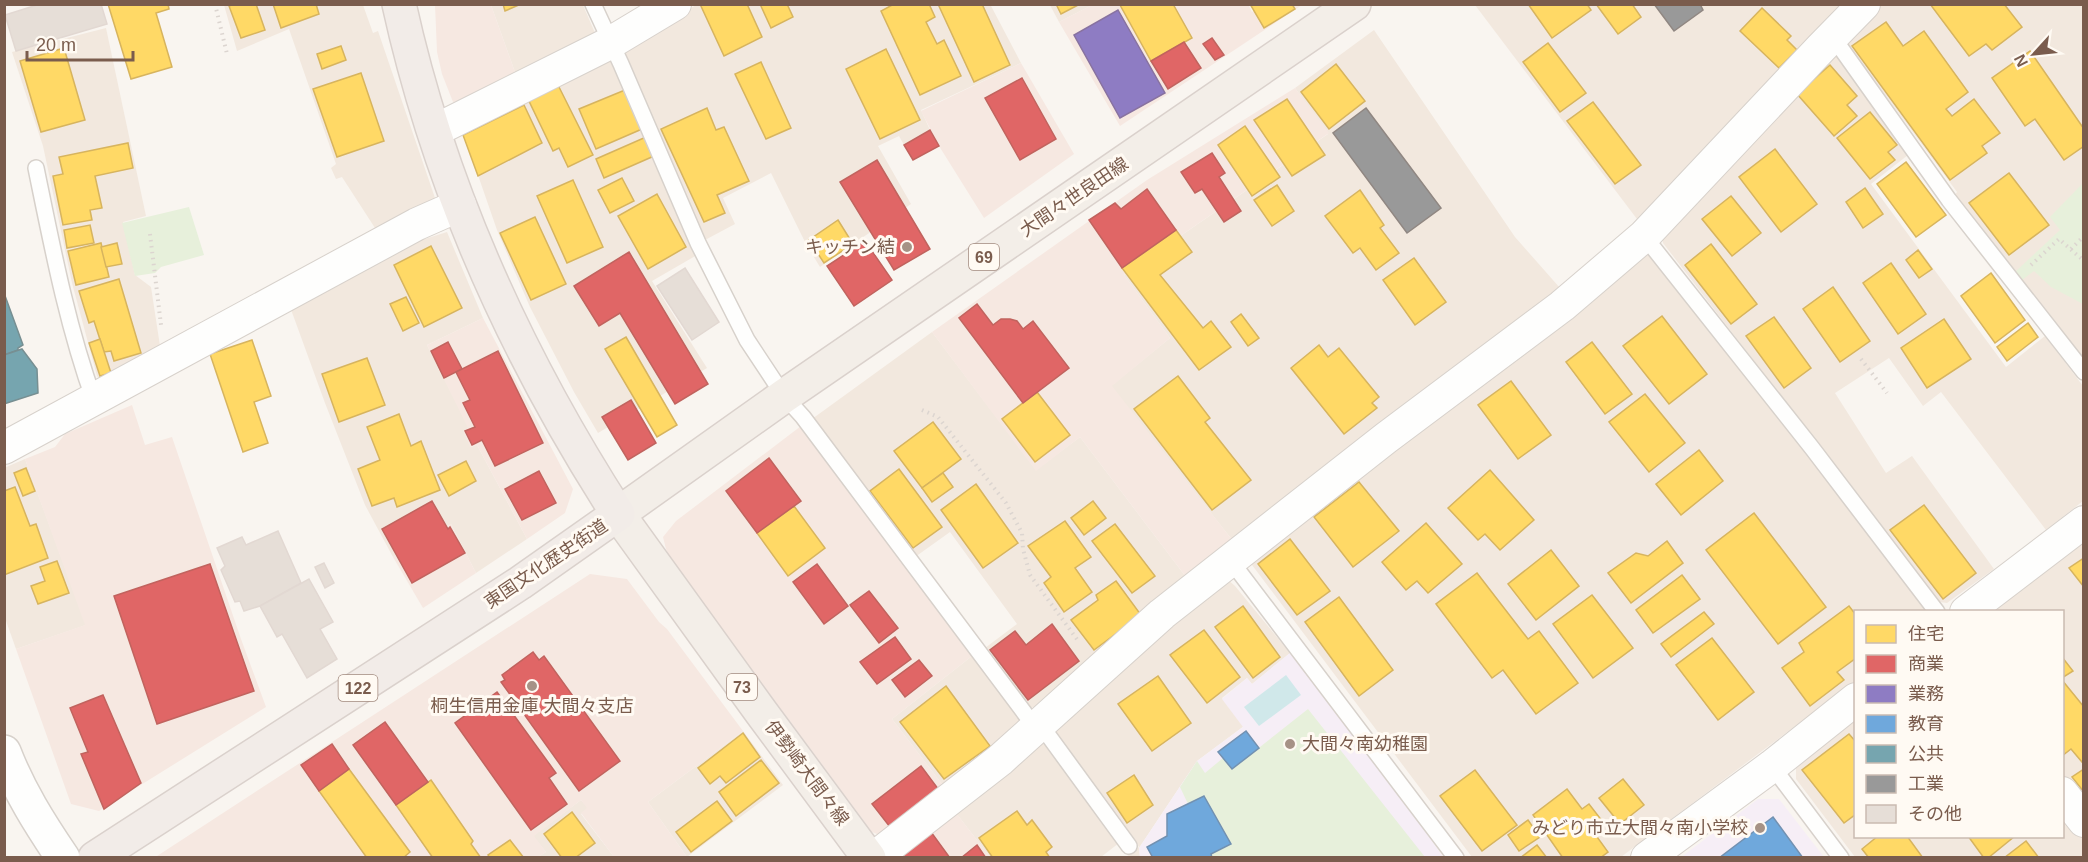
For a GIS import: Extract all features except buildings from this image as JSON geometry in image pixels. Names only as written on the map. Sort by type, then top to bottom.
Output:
[{"type":"highway","name":"東国文化歴史街道","points":[[95,858],[520,583],[618,514],[554,408],[531,365],[460,205],[418,85],[399,4]]},
{"type":"main road","name":"大間々世良田線","points":[[618,514],[784,396],[1354,4]]},
{"type":"main road","name":"伊勢崎大間々線","points":[[618,514],[869,858]]},
{"type":"street","points":[[434,131],[610,42],[675,4]]},
{"type":"street","points":[[874,858],[971,784],[1162,614],[1386,438],[1562,306],[1644,236],[1864,4]]},
{"type":"street","points":[[4,448],[417,225],[460,205]]},
{"type":"street","points":[[1969,610],[2084,522]]},
{"type":"street","points":[[1647,858],[1772,766],[1854,701]]},
{"type":"street","points":[[4,752],[25,799],[63,858]]},
{"type":"street","points":[[2064,796],[2084,821]]},
{"type":"lane","points":[[593,4],[698,243],[747,340],[784,396],[803,417],[1129,846]]},
{"type":"lane","points":[[1831,37],[1847,56],[1949,200],[2084,372]]},
{"type":"lane","points":[[36,168],[66,309],[94,400]]},
{"type":"lane","points":[[1644,236],[1805,439],[1935,610]]},
{"type":"lane","points":[[1231,561],[1456,858]]},
{"type":"lane","points":[[1772,766],[1841,858]]},
{"type":"path","points":[[215,4],[227,54]]},
{"type":"path","points":[[150,234],[164,345],[168,359]]},
{"type":"path","points":[[2071,249],[2084,236]]},
{"type":"path","points":[[2012,280],[2059,239],[2084,261]]},
{"type":"path","points":[[1861,359],[1887,393]]},
{"type":"path","points":[[922,410],[938,417],[1006,503],[1022,533],[1023,549],[1030,576],[1099,669]]},
{"type":"shaded area","points":[[990,4],[1021,63],[921,110],[930,130],[904,145],[899,136],[878,146],[911,204],[820,267],[771,173],[723,198],[735,224],[705,240],[627,61],[625,50],[696,5]]},
{"type":"shaded area","points":[[1248,4],[1252,12],[1264,5],[1302,5],[1120,126],[1059,22],[1092,5]]},
{"type":"shaded area","points":[[224,5],[363,5],[373,33],[378,31],[435,198],[375,228],[342,177],[336,179],[331,168],[336,164],[289,29],[237,51]]},
{"type":"shaded area","points":[[435,5],[491,5],[516,75],[463,101],[453,102],[442,74],[437,52]]},
{"type":"shaded area","points":[[491,5],[583,5],[595,33],[516,75]]},
{"type":"shaded area","points":[[1050,5],[1092,5],[1059,22]]},
{"type":"shaded area","points":[[1475,5],[1846,5],[1640,223]]},
{"type":"shaded area","points":[[1881,5],[2083,5],[2083,360],[1955,195],[1957,192],[1844,39]]},
{"type":"shaded area","points":[[106,28],[146,216],[123,222],[135,275],[151,287],[160,346],[100,379],[97,376],[72,283],[43,146],[12,52]]},
{"type":"shaded area","points":[[1374,30],[1515,237],[1560,288],[1233,541],[1111,386],[1170,338],[1124,275],[1328,134],[1295,88]]},
{"type":"shaded area","points":[[1834,51],[1908,155],[1871,184],[2006,367],[2045,336],[2083,386],[2083,501],[2046,530],[1941,392],[1923,406],[1889,358],[1835,393],[1886,473],[1912,456],[1994,569],[1947,603],[1940,602],[1663,243],[1663,235]]},
{"type":"shaded area","points":[[607,58],[612,62],[625,90],[697,255],[652,281],[707,368],[598,433],[530,307],[497,230],[462,129]]},
{"type":"shaded area","points":[[1021,63],[1074,154],[984,218],[939,146],[921,111]]},
{"type":"shaded area","points":[[1295,88],[1329,133],[1124,275],[1170,338],[1112,386],[1233,541],[1186,577],[1080,437],[1036,471],[932,332],[1147,180]]},
{"type":"shaded area","points":[[447,232],[483,318],[427,345],[469,428],[471,447],[477,445],[527,539],[476,573],[451,524],[393,557],[365,505],[289,304],[412,243]]},
{"type":"shaded area","points":[[1651,254],[1927,610],[1854,610],[1854,682],[1621,857],[1472,857],[1249,561],[1643,255]]},
{"type":"shaded area","points":[[483,318],[573,489],[565,513],[527,539],[477,445],[470,447],[463,431],[468,428],[427,345]]},
{"type":"shaded area","points":[[932,332],[1036,470],[1080,437],[1186,577],[1036,708],[1030,707],[985,648],[1017,624],[950,532],[915,557],[812,419]]},
{"type":"shaded area","points":[[132,405],[145,445],[172,437],[266,707],[99,811],[71,804],[16,649],[85,625],[25,459],[55,447],[65,434]]},
{"type":"shaded area","points":[[801,426],[972,656],[892,719],[945,788],[882,836],[872,832],[672,562],[663,537],[676,521]]},
{"type":"shaded area","points":[[25,459],[86,625],[16,649],[5,618],[4,468]]},
{"type":"shaded area","points":[[451,524],[476,573],[423,608],[393,557]]},
{"type":"shaded area","points":[[2083,540],[2083,803],[2064,776],[2064,610],[1992,610]]},
{"type":"shaded area","points":[[590,574],[627,579],[743,731],[648,802],[687,857],[614,857],[581,813],[587,808],[581,800],[534,836],[546,852],[538,857],[154,858]]},
{"type":"shaded area","points":[[1226,578],[1290,653],[1252,684],[1247,678],[1222,698],[1244,726],[1197,761],[1139,848],[1140,857],[1126,857],[1139,847],[1054,729]]},
{"type":"shaded area","name":"大間々南幼稚園","points":[[1290,653],[1443,857],[1140,858],[1139,848],[1197,761],[1243,727],[1222,699],[1247,678],[1252,684]]},
{"type":"shaded area","points":[[972,656],[1020,719],[1018,725],[945,788],[892,719]]},
{"type":"shaded area","points":[[1854,719],[1854,838],[2064,838],[2064,812],[2083,838],[2083,857],[1855,857],[1796,779],[1796,766]]},
{"type":"shaded area","points":[[743,731],[783,785],[687,857],[648,802]]},
{"type":"shaded area","points":[[1039,743],[1047,745],[1119,843],[1101,857],[990,857],[956,813]]},
{"type":"shaded area","name":"みどり市立大間々南小学校","points":[[1758,799],[1779,799],[1824,857],[1680,858]]},
{"type":"shaded area","points":[[581,800],[588,808],[581,814],[614,857],[538,857],[546,852],[533,836]]},
{"type":"shaded area","points":[[956,813],[990,857],[897,858]]},
{"type":"green space","points":[[2083,183],[2083,304],[2051,287],[2034,271],[2022,280],[2015,272],[2060,230],[2050,217]]},
{"type":"green space","points":[[189,207],[204,255],[161,267],[155,273],[135,276],[122,223]]},
{"type":"green space","name":"大間々南幼稚園","points":[[1308,709],[1425,857],[1212,857],[1211,854],[1231,844],[1204,796],[1188,804],[1180,787],[1197,761],[1205,773],[1223,758],[1232,769]]},
{"type":"water","points":[[1286,675],[1301,695],[1259,726],[1244,707]]},
{"type":"place","name":"キッチン結","points":[[907,247]]},
{"type":"place","name":"桐生信用金庫 大間々支店","points":[[532,686]]},
{"type":"place","name":"大間々南幼稚園","points":[[1290,744]]},
{"type":"place","name":"みどり市立大間々南小学校","points":[[1760,828]]}]
